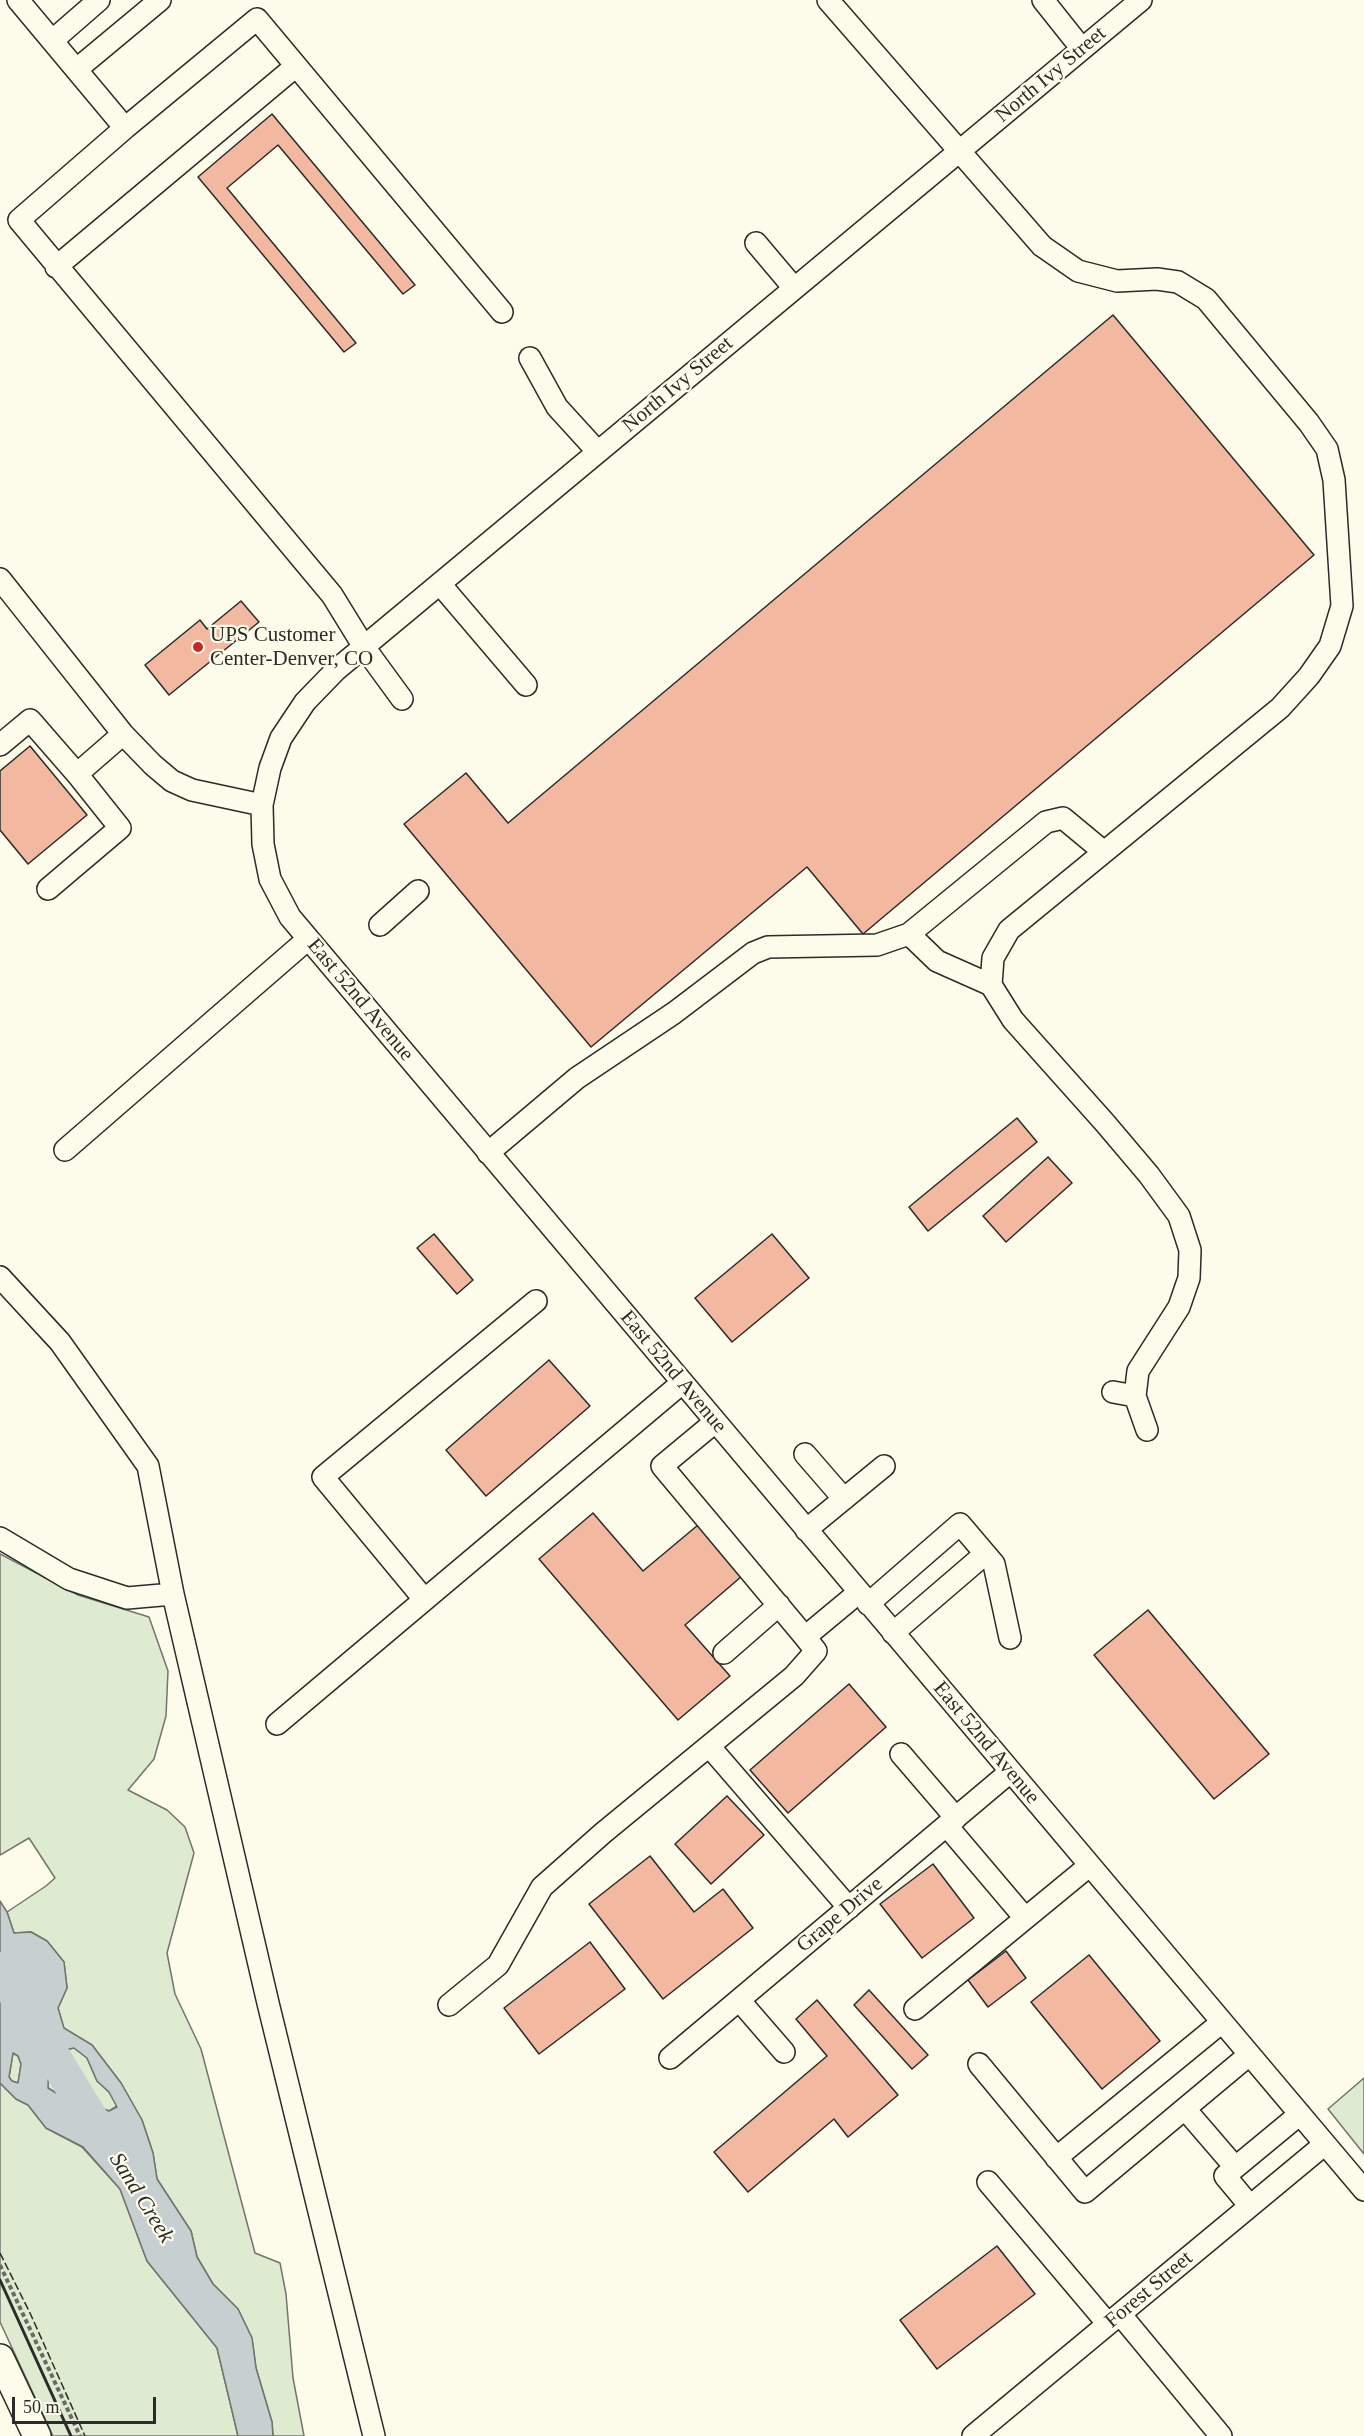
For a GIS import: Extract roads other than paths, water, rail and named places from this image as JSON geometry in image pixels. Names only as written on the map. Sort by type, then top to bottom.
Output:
[{"type":"main road","points":[[0,2358],[37,2436]]},
{"type":"street","points":[[18,0],[126,128]]},
{"type":"street","points":[[52,40],[99,0]]},
{"type":"street","points":[[77,69],[160,0]]},
{"type":"street","points":[[828,0],[1042,246],[1078,271],[1117,281],[1157,279],[1178,282],[1206,298],[1309,423],[1327,449],[1334,480],[1342,606],[1330,646],[1309,676],[1280,708],[1009,930],[993,958],[991,985]]},
{"type":"street","points":[[1043,0],[1082,49]]},
{"type":"street","name":"North Ivy Street","points":[[262,805],[270,768],[281,738],[305,702],[336,670],[1140,0]]},
{"type":"street","points":[[402,699],[364,646],[332,595],[19,220],[256,19],[502,312]]},
{"type":"street","points":[[56,267],[296,66]]},
{"type":"street","points":[[756,243],[794,288]]},
{"type":"street","points":[[530,358],[557,407],[598,452]]},
{"type":"street","points":[[0,579],[123,734],[153,765],[172,781],[192,790],[262,805]]},
{"type":"street","points":[[440,584],[526,686]]},
{"type":"street","points":[[0,745],[30,720],[120,828],[48,889]]},
{"type":"street","points":[[77,774],[123,734]]},
{"type":"street","name":"East 52nd Avenue","points":[[262,805],[263,844],[270,879],[290,917],[1364,2190]]},
{"type":"street","points":[[488,1153],[577,1078],[674,1013],[753,953],[768,947],[877,945],[909,934],[1046,822],[1064,818],[1104,852]]},
{"type":"street","points":[[380,925],[418,891]]},
{"type":"street","points":[[909,934],[937,961],[991,985],[1013,1020],[1105,1122],[1179,1216],[1190,1250],[1190,1278],[1179,1307],[1138,1371],[1135,1396],[1148,1430]]},
{"type":"street","points":[[65,1150],[308,939]]},
{"type":"street","points":[[0,1277],[60,1341],[148,1466],[173,1594],[271,2014],[375,2436]]},
{"type":"street","points":[[424,1599],[323,1477],[536,1301]]},
{"type":"street","points":[[277,1724],[682,1383]]},
{"type":"street","points":[[1113,1392],[1135,1396]]},
{"type":"street","points":[[449,2006],[498,1965],[542,1887],[603,1833],[794,1676],[816,1651],[662,1466],[714,1422]]},
{"type":"street","points":[[805,1454],[844,1499]]},
{"type":"street","points":[[806,1530],[884,1466]]},
{"type":"street","points":[[805,1637],[863,1598],[960,1524],[994,1564],[1010,1638]]},
{"type":"street","points":[[0,1539],[69,1579],[127,1598],[173,1594]]},
{"type":"street","points":[[892,1633],[985,1554]]},
{"type":"street","points":[[724,1653],[779,1605]]},
{"type":"street","points":[[709,1746],[849,1908]]},
{"type":"street","points":[[901,1754],[1025,1918]]},
{"type":"street","name":"Grape Drive","points":[[670,2058],[1010,1772]]},
{"type":"street","points":[[915,2009],[1089,1866]]},
{"type":"street","points":[[739,2000],[784,2052]]},
{"type":"street","points":[[1056,2158],[1222,2022]]},
{"type":"street","points":[[979,2064],[1085,2192],[1250,2055]]},
{"type":"street","points":[[1185,2109],[1235,2168]]},
{"type":"street","points":[[1250,2206],[1225,2176],[1299,2114]]},
{"type":"street","name":"Forest Street","points":[[973,2436],[1325,2144]]},
{"type":"street","points":[[988,2182],[1221,2436]]},
{"type":"water","points":[[0,1901],[7,1912],[14,1933],[31,1932],[47,1941],[64,1962],[67,1988],[58,2008],[64,2028],[92,2045],[121,2083],[142,2120],[153,2153],[157,2179],[191,2231],[197,2257],[213,2284],[238,2309],[252,2338],[256,2368],[272,2422],[273,2436],[238,2436],[217,2348],[147,2261],[120,2189],[83,2147],[46,2128],[28,2105],[16,2099],[0,2083]],"holes":[[[74,2048],[87,2058],[97,2081],[109,2092],[117,2107],[109,2111],[93,2105],[76,2105],[48,2088],[49,2059],[60,2051]],[[13,2053],[18,2056],[21,2064],[18,2083],[9,2077]]]},
{"type":"waterway","name":"Sand Creek","points":[[0,1969],[108,2146]]},
{"type":"place","name":"UPS Customer Center-Denver, CO","points":[[198,647]]}]
